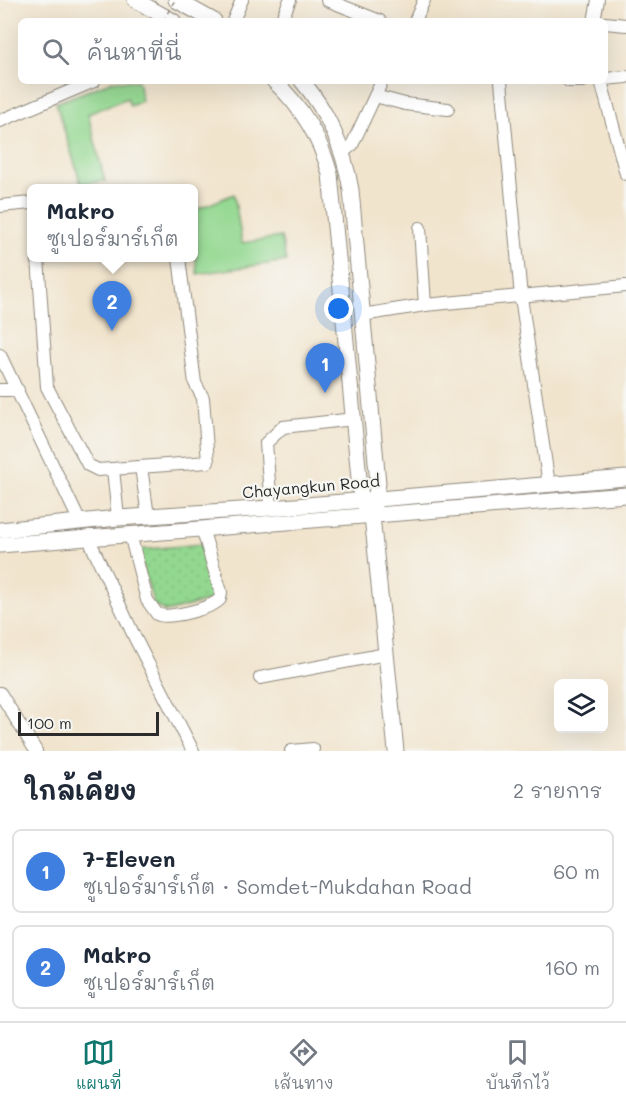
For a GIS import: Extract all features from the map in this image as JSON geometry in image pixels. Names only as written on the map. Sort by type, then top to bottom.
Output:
[{"type":"main road","points":[[135,0],[168,18]]},
{"type":"main road","points":[[176,0],[209,18]]},
{"type":"main road","points":[[277,84],[304,115],[320,143],[330,174],[354,419],[372,516],[396,751]]},
{"type":"main road","points":[[304,84],[323,109],[343,152],[351,190],[378,483],[369,499]]},
{"type":"main road","name":"Chayangkun Road","points":[[0,530],[118,518],[271,508],[626,478]]},
{"type":"main road","name":"Chayangkun Road","points":[[0,545],[626,495]]},
{"type":"street","points":[[234,18],[242,0]]},
{"type":"street","points":[[281,18],[290,0]]},
{"type":"street","points":[[327,0],[372,18]]},
{"type":"street","points":[[416,18],[424,0]]},
{"type":"street","points":[[595,18],[598,0]]},
{"type":"street","points":[[608,23],[626,25]]},
{"type":"street","points":[[608,79],[626,77]]},
{"type":"street","points":[[0,121],[87,84]]},
{"type":"street","points":[[343,152],[352,145],[381,84]]},
{"type":"street","points":[[501,84],[521,297],[549,485]]},
{"type":"street","points":[[604,84],[624,154],[626,174]]},
{"type":"street","points":[[375,96],[405,104],[448,109]]},
{"type":"street","points":[[0,206],[27,203]]},
{"type":"street","points":[[420,228],[425,305]]},
{"type":"street","points":[[38,262],[47,387],[88,465],[98,470],[208,462],[202,398],[195,383],[180,262]]},
{"type":"street","points":[[362,315],[425,305],[626,286]]},
{"type":"street","points":[[0,355],[79,523]]},
{"type":"street","points":[[0,390],[18,390]]},
{"type":"street","points":[[271,508],[266,443],[283,427],[354,419]]},
{"type":"street","points":[[141,467],[147,516]]},
{"type":"street","points":[[113,469],[118,518]]},
{"type":"street","points":[[130,534],[147,600],[156,614],[166,617],[212,606],[220,599],[221,592],[202,528]]},
{"type":"street","points":[[90,537],[135,638],[193,751]]},
{"type":"street","points":[[260,678],[386,654]]},
{"type":"street","points":[[0,693],[36,751]]},
{"type":"street","points":[[291,751],[313,749]]},
{"type":"path","points":[[165,18],[176,0]]},
{"type":"green space","points":[[105,84],[139,84],[142,101],[130,106],[127,98],[88,114],[105,181],[81,184],[56,103]]},
{"type":"green space","points":[[234,194],[242,243],[281,237],[286,261],[197,274],[198,209]]},
{"type":"green space","points":[[202,544],[216,592],[211,600],[166,612],[154,605],[138,550]]},
{"type":"place","name":"Makro","points":[[112,331]]},
{"type":"place","name":"7-Eleven","points":[[325,393]]}]
